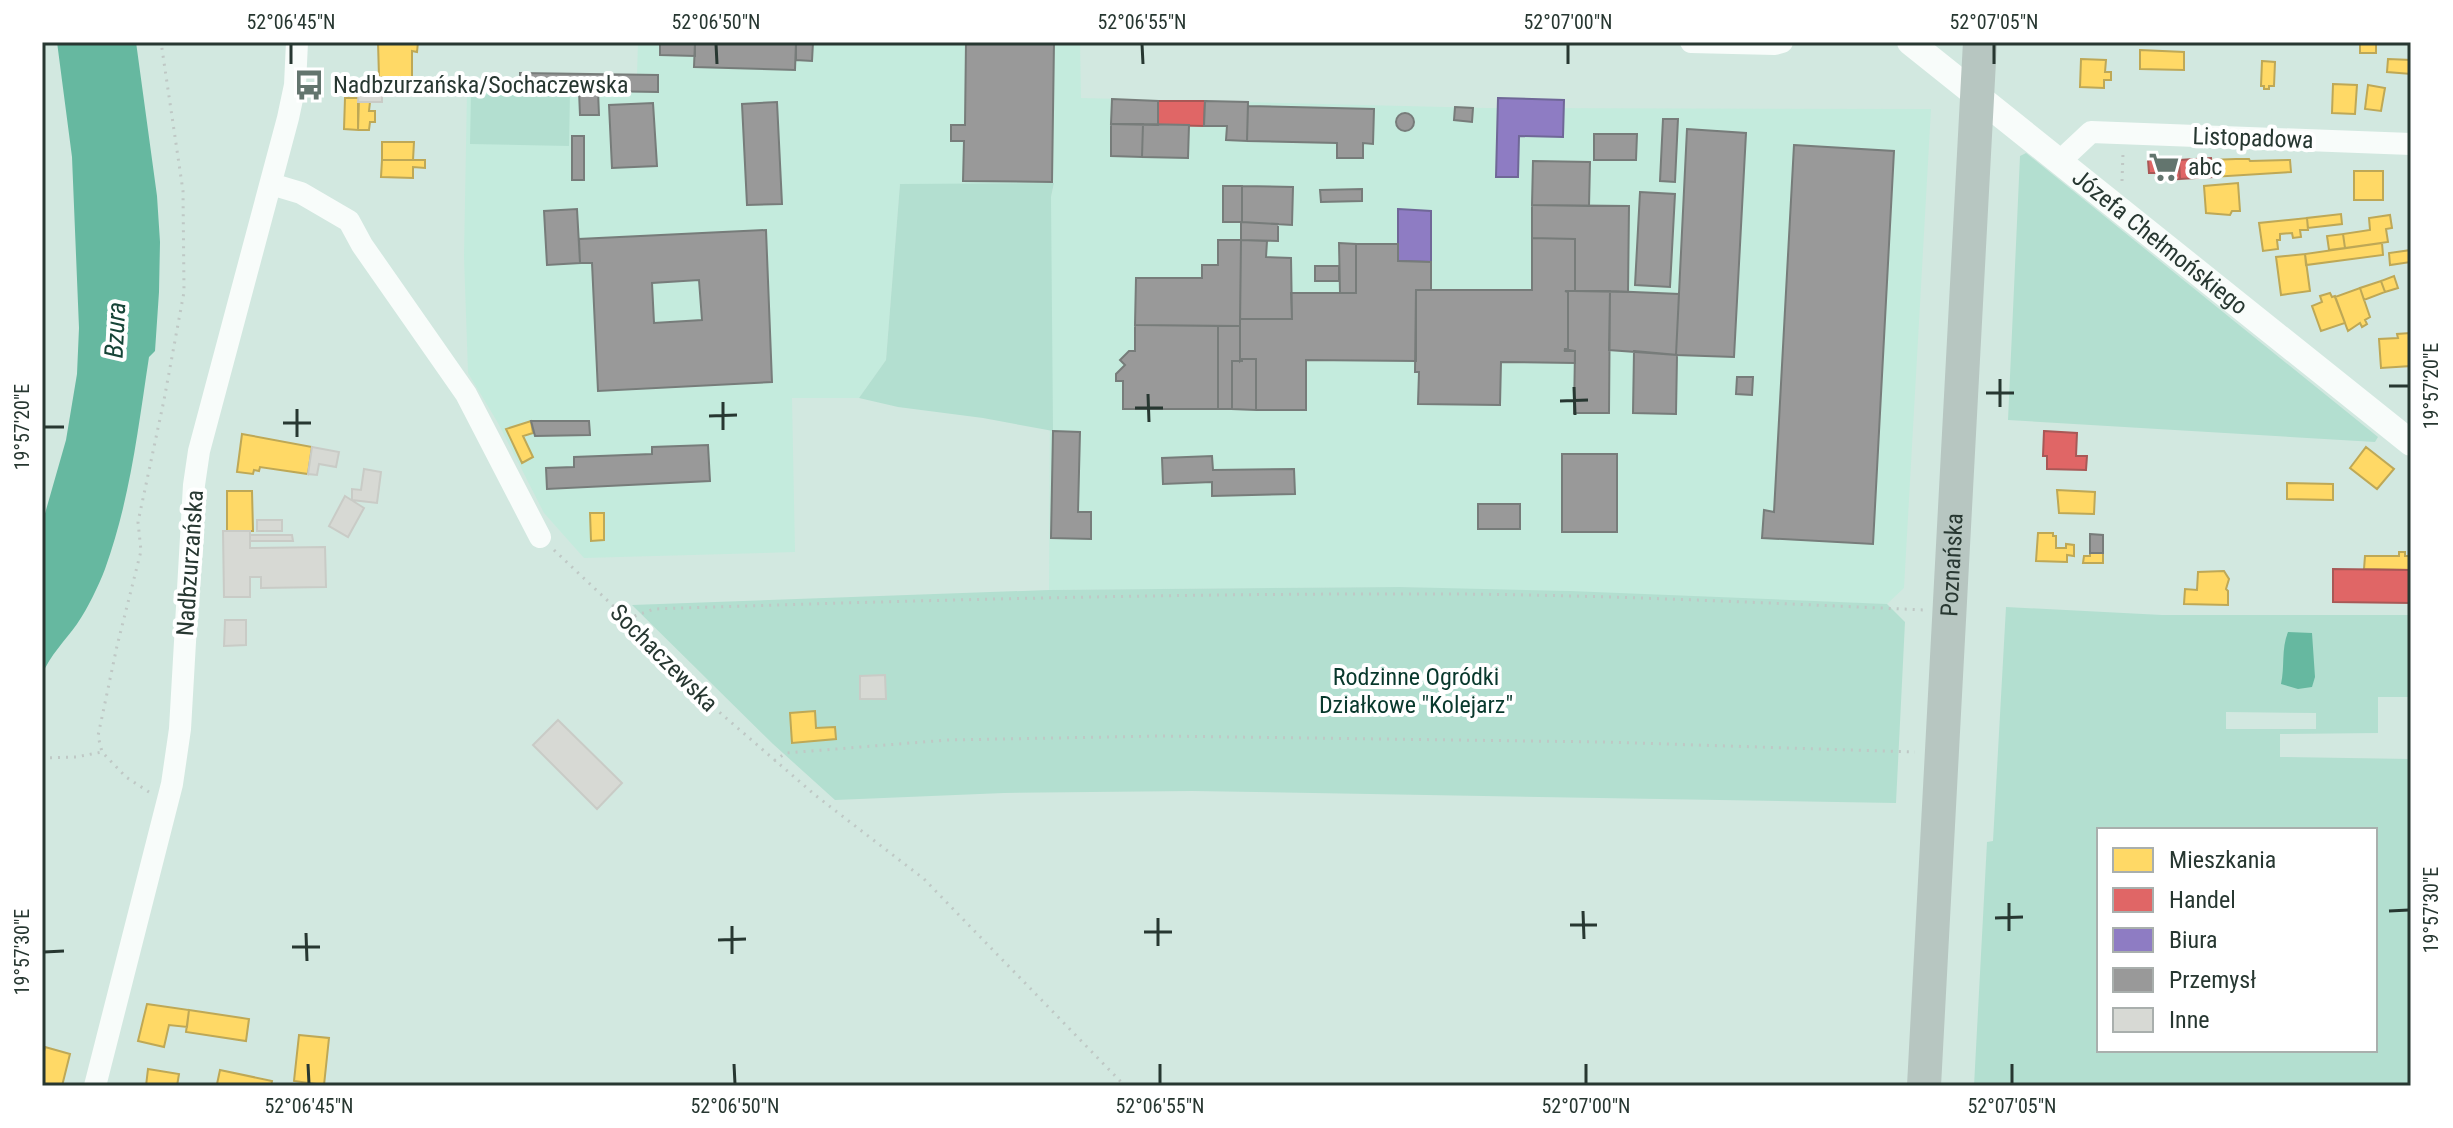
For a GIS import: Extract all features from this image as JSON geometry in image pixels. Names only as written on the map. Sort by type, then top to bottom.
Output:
[{"type":"main road","name":"Poznańska","points":[[1924,1086],[1980,42]]},
{"type":"street","name":"Nadbzurzańska","points":[[95,1086],[172,784],[180,729],[194,485],[199,451],[295,85],[297,42]]},
{"type":"street","points":[[1691,42],[1782,42]]},
{"type":"street","name":"Józefa Chełmońskiego","points":[[1910,42],[2411,443]]},
{"type":"street","name":"Listopadowa","points":[[2059,162],[2091,132],[2411,144]]},
{"type":"street","points":[[271,184],[301,193],[349,221],[362,245],[466,394],[540,537]]},
{"type":"path","points":[[157,796],[126,777],[102,752],[98,736],[141,551],[138,522],[184,292],[183,191],[161,42]]},
{"type":"path","points":[[2122,184],[2124,133]]},
{"type":"path","name":"Sochaczewska","points":[[540,537],[627,619],[695,691],[815,795],[924,879],[1125,1086]]},
{"type":"path","points":[[627,619],[654,609],[1112,596],[1453,594],[1932,610]]},
{"type":"path","points":[[774,761],[786,753],[948,740],[1161,736],[1603,742],[1924,753]]},
{"type":"path","points":[[42,758],[102,752]]},
{"type":"shaded area","points":[[638,42],[1080,42],[1081,98],[1486,108],[1931,109],[1904,588],[1887,604],[1400,587],[1049,590],[1051,197],[1054,185],[900,184],[886,360],[859,398],[792,398],[795,552],[584,558],[544,513],[498,423],[468,373],[464,257],[467,90],[519,91],[520,74],[637,75]]},
{"type":"green space","points":[[524,91],[570,92],[569,146],[470,144],[471,94],[524,95]]},
{"type":"green space","points":[[2026,153],[2378,437],[2375,442],[2008,420],[2020,156]]},
{"type":"green space","points":[[1054,183],[1051,197],[1053,431],[859,398],[886,360],[900,184]]},
{"type":"green space","name":"Rodzinne Ogródki Działkowe \"Kolejarz\"","points":[[1400,587],[1887,604],[1905,622],[1896,803],[1192,791],[1004,793],[835,800],[773,744],[632,605],[1049,590]]},
{"type":"green space","points":[[2006,607],[2162,615],[2411,615],[2411,697],[2378,697],[2378,733],[2280,734],[2280,757],[2411,759],[2411,1086],[1974,1086],[1987,842],[1993,841]],"holes":[[[2226,712],[2316,713],[2316,729],[2226,729]]]},
{"type":"water","name":"Bzura","points":[[57,42],[136,42],[157,196],[159,292],[155,351],[149,357],[132,464],[114,543],[89,604],[42,675],[42,524],[66,440],[77,374],[79,328],[72,157]]},
{"type":"water","points":[[2288,632],[2312,633],[2315,677],[2312,687],[2298,689],[2281,684]]},
{"type":"building: Mieszkania","points":[[378,42],[418,42],[417,52],[412,51],[412,78],[379,77]]},
{"type":"building: Mieszkania","points":[[2360,42],[2376,42],[2376,53],[2360,53]]},
{"type":"building: Mieszkania","points":[[2140,50],[2184,52],[2184,70],[2140,69]]},
{"type":"building: Mieszkania","points":[[2081,59],[2106,60],[2105,72],[2111,72],[2111,80],[2104,80],[2104,88],[2080,87]]},
{"type":"building: Mieszkania","points":[[2388,59],[2411,60],[2411,74],[2387,72]]},
{"type":"building: Mieszkania","points":[[2262,61],[2275,62],[2274,86],[2269,86],[2269,89],[2261,86]]},
{"type":"building: Mieszkania","points":[[2333,84],[2357,85],[2355,114],[2332,113]]},
{"type":"building: Mieszkania","points":[[2368,85],[2385,88],[2381,111],[2365,109]]},
{"type":"building: Mieszkania","points":[[345,98],[359,98],[358,130],[344,129]]},
{"type":"building: Mieszkania","points":[[358,102],[370,102],[369,111],[375,111],[375,122],[370,122],[369,130],[358,130]]},
{"type":"building: Mieszkania","points":[[382,142],[414,142],[413,160],[382,160]]},
{"type":"building: Mieszkania","points":[[382,160],[425,160],[425,168],[413,167],[413,178],[381,177]]},
{"type":"building: Mieszkania","points":[[2211,160],[2290,160],[2291,172],[2212,177]]},
{"type":"building: Mieszkania","points":[[2354,171],[2383,171],[2383,200],[2354,200]]},
{"type":"building: Mieszkania","points":[[2238,183],[2240,211],[2232,211],[2230,215],[2206,213],[2204,186]]},
{"type":"building: Mieszkania","points":[[2341,214],[2342,224],[2308,228],[2307,218]]},
{"type":"building: Mieszkania","points":[[2390,215],[2392,228],[2386,229],[2388,242],[2345,248],[2343,234],[2370,230],[2369,218]]},
{"type":"building: Mieszkania","points":[[2307,218],[2308,230],[2300,230],[2301,237],[2293,238],[2292,233],[2280,234],[2278,249],[2263,251],[2259,223]]},
{"type":"building: Mieszkania","points":[[2343,234],[2345,248],[2329,250],[2327,236]]},
{"type":"building: Mieszkania","points":[[2382,243],[2383,255],[2306,265],[2305,254]]},
{"type":"building: Mieszkania","points":[[2411,250],[2411,262],[2390,265],[2389,253]]},
{"type":"building: Mieszkania","points":[[2305,254],[2310,291],[2281,295],[2276,257]]},
{"type":"building: Mieszkania","points":[[2394,276],[2398,288],[2385,292],[2381,281]]},
{"type":"building: Mieszkania","points":[[2381,281],[2385,292],[2364,300],[2360,288]]},
{"type":"building: Mieszkania","points":[[2360,288],[2370,317],[2365,320],[2367,324],[2362,327],[2360,323],[2348,331],[2335,297]]},
{"type":"building: Mieszkania","points":[[2330,293],[2332,297],[2335,296],[2345,323],[2321,331],[2312,306],[2322,302],[2320,296]]},
{"type":"building: Mieszkania","points":[[2410,333],[2411,366],[2381,368],[2379,339],[2398,338],[2397,334]]},
{"type":"building: Mieszkania","points":[[531,421],[533,433],[523,436],[533,457],[522,463],[506,429]]},
{"type":"building: Mieszkania","points":[[242,434],[312,447],[308,474],[260,467],[253,474],[237,472]]},
{"type":"building: Mieszkania","points":[[2366,447],[2394,469],[2377,489],[2350,468]]},
{"type":"building: Mieszkania","points":[[2287,483],[2333,484],[2333,500],[2287,499]]},
{"type":"building: Mieszkania","points":[[2057,490],[2095,492],[2094,514],[2059,513]]},
{"type":"building: Mieszkania","points":[[227,491],[252,491],[253,531],[227,531]]},
{"type":"building: Mieszkania","points":[[590,513],[604,513],[604,540],[591,541]]},
{"type":"building: Mieszkania","points":[[2038,533],[2053,533],[2056,548],[2074,545],[2074,556],[2067,555],[2067,562],[2036,561]]},
{"type":"building: Mieszkania","points":[[2399,552],[2411,556],[2411,570],[2364,569],[2365,556],[2399,556]]},
{"type":"building: Mieszkania","points":[[2090,553],[2103,553],[2103,563],[2083,563],[2084,556],[2090,556]]},
{"type":"building: Mieszkania","points":[[2224,571],[2229,579],[2226,589],[2228,605],[2184,604],[2185,589],[2197,590],[2198,572]]},
{"type":"building: Mieszkania","points":[[815,711],[816,728],[835,727],[836,739],[792,743],[790,713]]},
{"type":"building: Mieszkania","points":[[147,1004],[189,1010],[187,1027],[169,1025],[164,1047],[138,1041]]},
{"type":"building: Mieszkania","points":[[189,1010],[249,1019],[246,1041],[186,1032]]},
{"type":"building: Mieszkania","points":[[299,1035],[329,1038],[324,1085],[294,1081]]},
{"type":"building: Mieszkania","points":[[45,1047],[70,1054],[62,1086],[42,1086]]},
{"type":"building: Mieszkania","points":[[148,1069],[179,1074],[177,1086],[146,1086]]},
{"type":"building: Mieszkania","points":[[220,1070],[272,1081],[271,1086],[217,1084]]},
{"type":"building: Handel","points":[[1158,101],[1205,101],[1204,126],[1158,125]]},
{"type":"building: Handel","name":"abc","points":[[2178,158],[2180,179],[2157,180],[2157,173],[2149,173],[2148,160]]},
{"type":"building: Handel","points":[[2211,158],[2212,177],[2180,179],[2179,160]]},
{"type":"building: Handel","points":[[2044,431],[2077,433],[2076,456],[2087,456],[2086,470],[2047,469],[2047,456],[2043,456]]},
{"type":"building: Handel","points":[[2333,569],[2411,570],[2411,603],[2333,602]]},
{"type":"building: Biura","points":[[1498,98],[1564,100],[1563,137],[1519,136],[1518,177],[1496,177]]},
{"type":"building: Biura","points":[[1398,209],[1431,211],[1431,262],[1398,261]]},
{"type":"building: Przemysł","points":[[660,42],[695,42],[695,56],[660,55]]},
{"type":"building: Przemysł","points":[[695,42],[796,42],[795,70],[694,67]]},
{"type":"building: Przemysł","points":[[796,42],[813,42],[812,61],[796,60]]},
{"type":"building: Przemysł","points":[[966,42],[1054,42],[1052,182],[963,181],[964,141],[951,141],[951,125],[965,125]]},
{"type":"building: Przemysł","points":[[520,73],[658,75],[658,92],[598,91],[599,115],[580,115],[579,91],[520,90]]},
{"type":"building: Przemysł","points":[[1112,99],[1158,101],[1158,125],[1111,124]]},
{"type":"building: Przemysł","points":[[1205,101],[1248,102],[1247,141],[1226,140],[1227,126],[1204,126]]},
{"type":"building: Przemysł","points":[[777,102],[782,204],[747,205],[742,104]]},
{"type":"building: Przemysł","points":[[653,103],[657,166],[612,168],[609,105]]},
{"type":"building: Przemysł","points":[[1248,106],[1374,109],[1373,144],[1363,143],[1363,158],[1337,158],[1337,143],[1247,141]]},
{"type":"building: Przemysł","points":[[1455,107],[1473,108],[1472,122],[1454,120]]},
{"type":"building: Przemysł","points":[[1405,113],[1414,122],[1405,131],[1396,122]]},
{"type":"building: Przemysł","points":[[1663,119],[1678,119],[1675,182],[1660,181]]},
{"type":"building: Przemysł","points":[[1111,124],[1143,124],[1142,157],[1111,156]]},
{"type":"building: Przemysł","points":[[1143,124],[1189,125],[1188,158],[1142,157]]},
{"type":"building: Przemysł","points":[[1687,129],[1746,133],[1734,357],[1676,355]]},
{"type":"building: Przemysł","points":[[1594,134],[1637,134],[1636,160],[1594,160]]},
{"type":"building: Przemysł","points":[[572,136],[584,136],[584,180],[572,180]]},
{"type":"building: Przemysł","points":[[1794,145],[1894,151],[1873,544],[1762,538],[1764,510],[1774,512]]},
{"type":"building: Przemysł","points":[[1533,161],[1590,162],[1589,206],[1532,205]]},
{"type":"building: Przemysł","points":[[1223,186],[1242,186],[1242,222],[1223,222]]},
{"type":"building: Przemysł","points":[[1242,186],[1293,187],[1292,225],[1242,222]]},
{"type":"building: Przemysł","points":[[1362,189],[1362,201],[1321,202],[1320,190]]},
{"type":"building: Przemysł","points":[[1640,192],[1675,194],[1670,287],[1635,285]]},
{"type":"building: Przemysł","points":[[1532,205],[1629,206],[1628,292],[1575,291],[1575,239],[1532,238]]},
{"type":"building: Przemysł","points":[[577,209],[580,263],[547,265],[544,211]]},
{"type":"building: Przemysł","points":[[1241,222],[1278,224],[1278,241],[1241,240]]},
{"type":"building: Przemysł","points":[[766,230],[772,382],[598,391],[592,263],[580,263],[579,239]],"holes":[[[699,280],[702,320],[654,323],[652,283]]]},
{"type":"building: Przemysł","points":[[1532,238],[1575,239],[1575,291],[1565,291],[1568,292],[1568,349],[1564,349],[1575,351],[1575,363],[1501,362],[1500,405],[1418,404],[1419,372],[1415,372],[1416,290],[1532,290]]},
{"type":"building: Przemysł","points":[[1218,240],[1241,240],[1240,326],[1135,325],[1136,278],[1202,278],[1202,265],[1218,265]]},
{"type":"building: Przemysł","points":[[1241,240],[1267,241],[1266,257],[1291,258],[1292,319],[1240,319]]},
{"type":"building: Przemysł","points":[[1339,243],[1356,244],[1356,293],[1340,293]]},
{"type":"building: Przemysł","points":[[1356,244],[1398,244],[1398,261],[1431,262],[1431,290],[1416,290],[1416,361],[1306,360],[1306,410],[1256,410],[1256,359],[1240,361],[1240,319],[1292,319],[1291,293],[1356,293]]},
{"type":"building: Przemysł","points":[[1315,266],[1339,266],[1339,281],[1315,281]]},
{"type":"building: Przemysł","points":[[1565,291],[1610,291],[1609,413],[1574,413],[1575,351],[1564,351],[1568,349],[1568,292]]},
{"type":"building: Przemysł","points":[[1610,291],[1679,294],[1676,355],[1609,350]]},
{"type":"building: Przemysł","points":[[1135,325],[1218,326],[1218,409],[1123,409],[1123,381],[1116,381],[1116,374],[1125,365],[1120,360],[1129,351],[1135,351]]},
{"type":"building: Przemysł","points":[[1218,326],[1240,326],[1240,361],[1232,361],[1232,409],[1218,409]]},
{"type":"building: Przemysł","points":[[1634,351],[1677,355],[1676,414],[1633,413]]},
{"type":"building: Przemysł","points":[[1256,359],[1256,410],[1232,409],[1232,361]]},
{"type":"building: Przemysł","points":[[1737,377],[1753,377],[1752,395],[1736,394]]},
{"type":"building: Przemysł","points":[[531,421],[589,421],[590,435],[535,436]]},
{"type":"building: Przemysł","points":[[1053,431],[1080,432],[1078,512],[1091,512],[1091,539],[1051,538]]},
{"type":"building: Przemysł","points":[[708,445],[710,481],[547,489],[546,468],[574,467],[574,457],[652,454],[652,447]]},
{"type":"building: Przemysł","points":[[1562,454],[1617,454],[1617,532],[1562,532]]},
{"type":"building: Przemysł","points":[[1212,456],[1213,470],[1294,469],[1295,494],[1212,496],[1212,482],[1163,484],[1162,458]]},
{"type":"building: Przemysł","points":[[1478,504],[1520,504],[1520,529],[1478,529]]},
{"type":"building: Przemysł","points":[[2090,534],[2103,535],[2103,553],[2090,553]]},
{"type":"building: Inne","points":[[359,89],[382,90],[382,102],[358,102]]},
{"type":"building: Inne","points":[[312,447],[339,452],[336,467],[319,464],[317,475],[308,474]]},
{"type":"building: Inne","points":[[364,469],[381,472],[377,503],[352,500],[352,489],[361,490]]},
{"type":"building: Inne","points":[[345,496],[364,508],[348,537],[329,526]]},
{"type":"building: Inne","points":[[257,520],[282,520],[282,531],[257,531]]},
{"type":"building: Inne","points":[[223,531],[250,531],[250,548],[325,547],[326,587],[261,588],[261,577],[250,577],[250,597],[224,597]]},
{"type":"building: Inne","points":[[250,535],[292,535],[293,541],[250,541]]},
{"type":"building: Inne","points":[[225,620],[246,620],[246,645],[224,646]]},
{"type":"building: Inne","points":[[885,675],[886,699],[860,699],[860,676]]},
{"type":"building: Inne","points":[[558,720],[622,783],[597,809],[533,745]]},
{"type":"place","name":"Nadbzurzańska/Sochaczewska","points":[[309,85]]},
{"type":"place","name":"abc","points":[[2164,167]]}]
